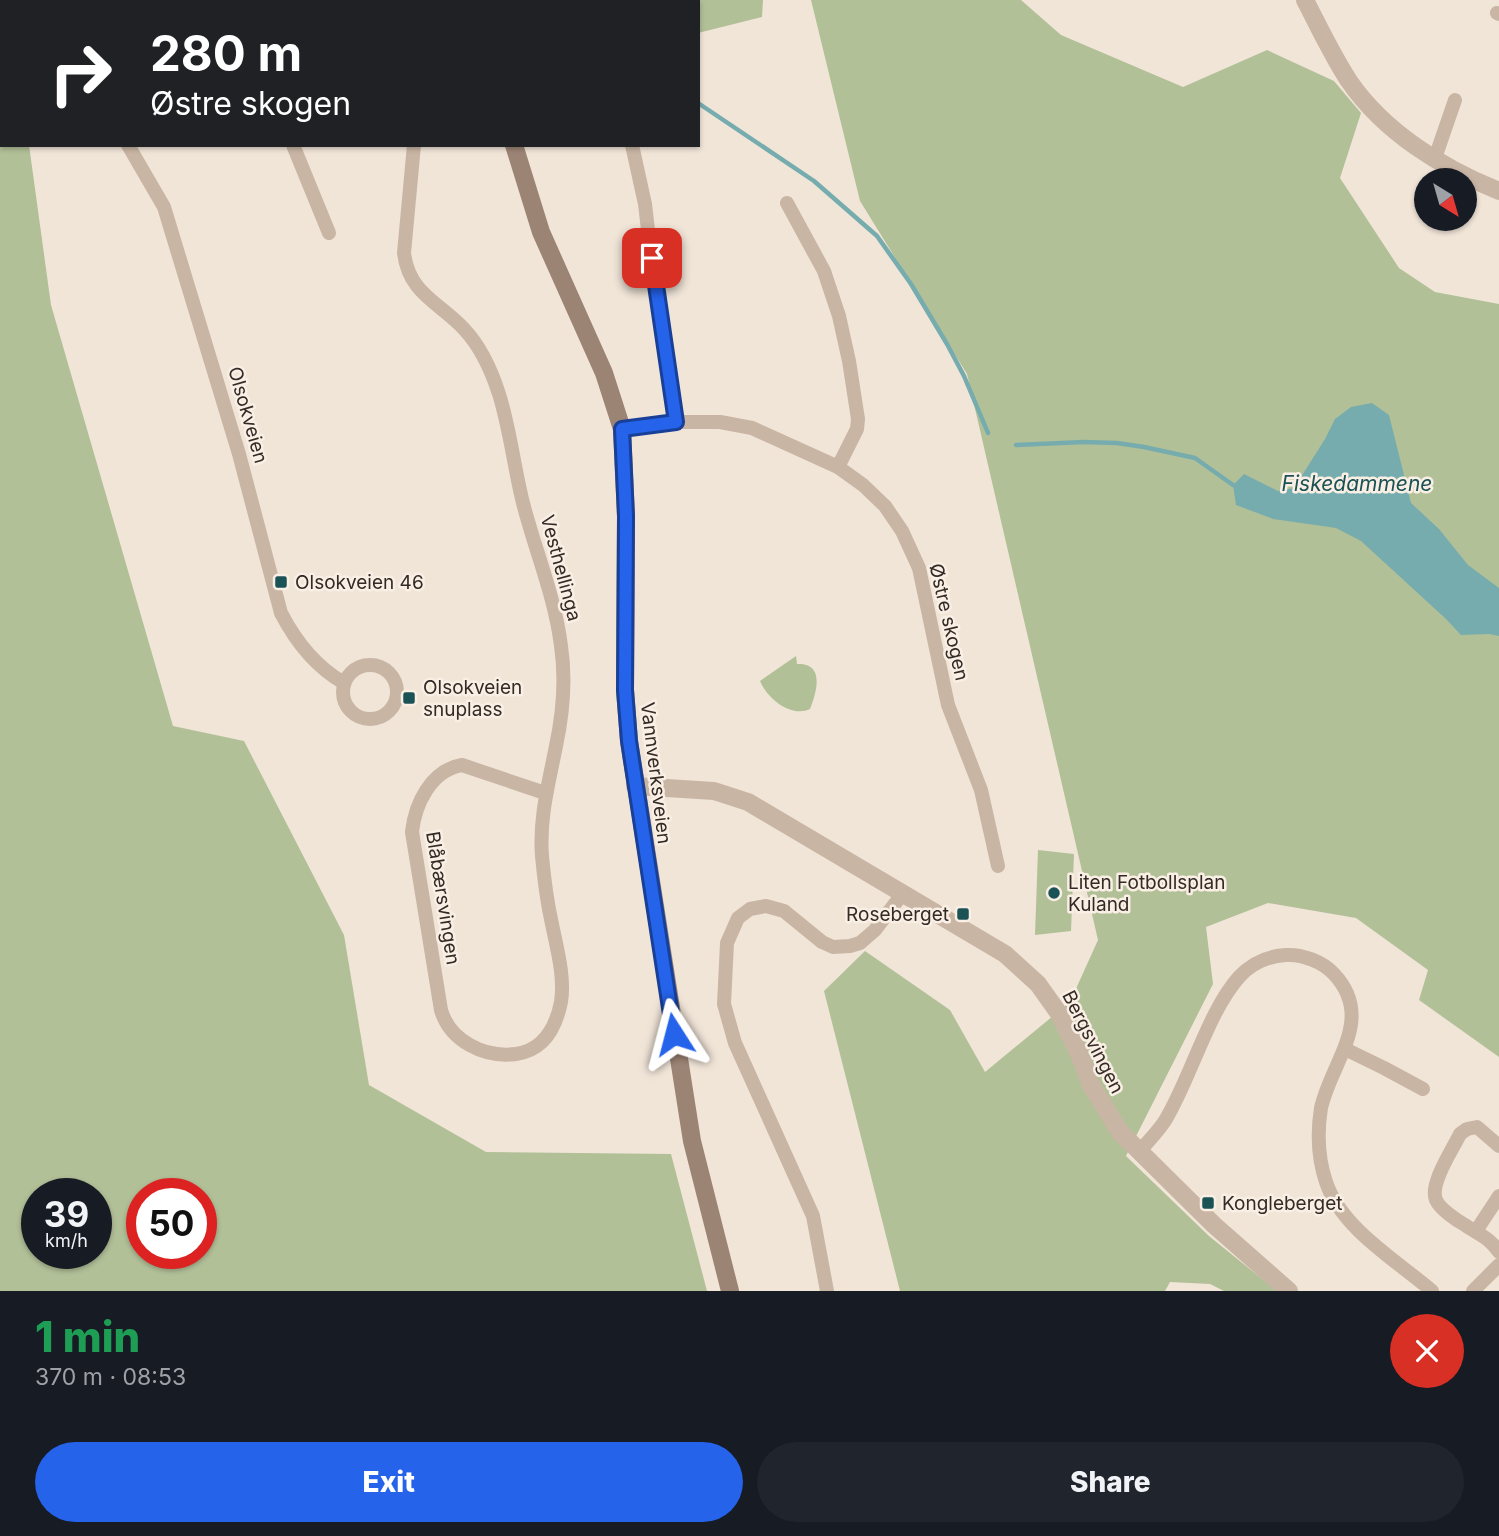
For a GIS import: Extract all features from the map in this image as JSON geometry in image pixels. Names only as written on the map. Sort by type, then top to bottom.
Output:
[{"type":"main road","name":"Vannverksveien","points":[[515,147],[541,232],[604,373],[622,429],[626,527],[625,690],[635,786],[692,1140],[730,1291]]},
{"type":"street","points":[[1305,0],[1337,62],[1365,102],[1393,130],[1435,158],[1475,181],[1499,191]]},
{"type":"street","points":[[1435,158],[1455,100]]},
{"type":"street","name":"Olsokveien","points":[[129,147],[164,207],[236,442],[281,613],[289,629],[317,663],[331,676],[344,683]]},
{"type":"street","points":[[294,147],[329,233]]},
{"type":"street","name":"Vesthellinga","points":[[414,147],[404,253],[406,268],[417,289],[452,317],[473,340],[492,376],[499,394],[522,500],[561,645],[564,694],[557,744],[545,793],[542,853],[562,989],[552,1032]]},
{"type":"street","points":[[632,147],[645,204],[676,422]]},
{"type":"street","points":[[787,203],[824,271],[839,316],[849,361],[858,419],[857,429],[838,467]]},
{"type":"street","name":"Østre skogen","points":[[622,429],[676,422],[720,422],[752,428],[838,467],[863,485],[885,506],[902,531],[919,568],[948,705],[981,790],[999,866]]},
{"type":"street","name":"Blåbærsvingen","points":[[545,793],[462,765],[453,766],[444,771],[426,792],[417,809],[412,832],[441,1010],[446,1023],[462,1041],[478,1050],[507,1054],[523,1053],[539,1045],[552,1032]]},
{"type":"street","name":"Bergsvingen","points":[[635,786],[714,790],[737,797],[1005,954],[1038,984],[1069,1032],[1099,1100],[1120,1132],[1214,1225],[1289,1291]]},
{"type":"street","points":[[827,1291],[813,1216],[735,1043],[724,1004],[727,943],[738,918],[750,909],[766,906],[784,911],[822,942],[833,947],[850,946],[860,943],[875,930],[903,893]]},
{"type":"street","points":[[1139,1152],[1166,1120],[1229,989],[1258,962],[1279,956],[1297,956],[1314,961],[1336,976],[1347,993],[1352,1009],[1352,1023],[1345,1049],[1327,1089],[1320,1119],[1318,1148],[1325,1180],[1345,1217],[1432,1291]]},
{"type":"street","points":[[1345,1049],[1423,1089]]},
{"type":"street","points":[[1499,1146],[1477,1126],[1466,1129],[1460,1134],[1434,1186],[1438,1203],[1465,1226],[1486,1236],[1499,1252]]},
{"type":"street","points":[[1476,1231],[1499,1196]]},
{"type":"street","points":[[1474,1291],[1499,1265]]},
{"type":"green space","points":[[700,0],[763,0],[762,17],[700,32]]},
{"type":"green space","points":[[811,0],[1021,0],[1061,35],[1183,87],[1267,50],[1334,81],[1361,113],[1340,178],[1399,268],[1435,292],[1499,304],[1499,1057],[1419,1000],[1428,970],[1356,918],[1268,903],[1206,927],[1213,984],[1126,1156],[1209,1236],[1277,1291],[1224,1291],[1210,1284],[1170,1282],[1165,1291],[900,1291],[824,991],[865,951],[950,1010],[985,1072],[1070,1002],[1098,940],[967,374],[860,201]]},
{"type":"green space","points":[[0,147],[29,147],[51,305],[173,726],[244,741],[344,935],[369,1085],[486,1152],[671,1154],[707,1291],[0,1291]]},
{"type":"green space","points":[[796,656],[797,664],[812,668],[817,679],[810,709],[803,711],[780,705],[768,694],[760,681]]},
{"type":"green space","name":"Liten Fotbollsplan Kuland","points":[[1038,850],[1074,854],[1071,931],[1035,935]]},
{"type":"water","name":"Fiskedammene","points":[[1372,403],[1389,415],[1411,503],[1439,529],[1468,565],[1499,588],[1499,636],[1461,635],[1361,541],[1336,528],[1273,519],[1236,505],[1233,485],[1244,474],[1278,491],[1294,488],[1335,419],[1351,407]]},
{"type":"waterway","points":[[700,104],[814,181],[877,236],[911,284],[947,344],[988,433]]},
{"type":"waterway","points":[[1016,445],[1084,442],[1144,447],[1195,458],[1233,485]]},
{"type":"place","name":"Olsokveien 46","points":[[281,582]]},
{"type":"place","name":"Olsokveien snuplass","points":[[409,698]]},
{"type":"place","name":"Liten Fotbollsplan Kuland","points":[[1054,893]]},
{"type":"place","name":"Roseberget","points":[[963,914]]},
{"type":"place","name":"Kongleberget","points":[[1208,1203]]},
{"type":"route","points":[[652,258],[676,422],[622,429],[626,516],[625,690],[635,786],[674,1034]]}]
